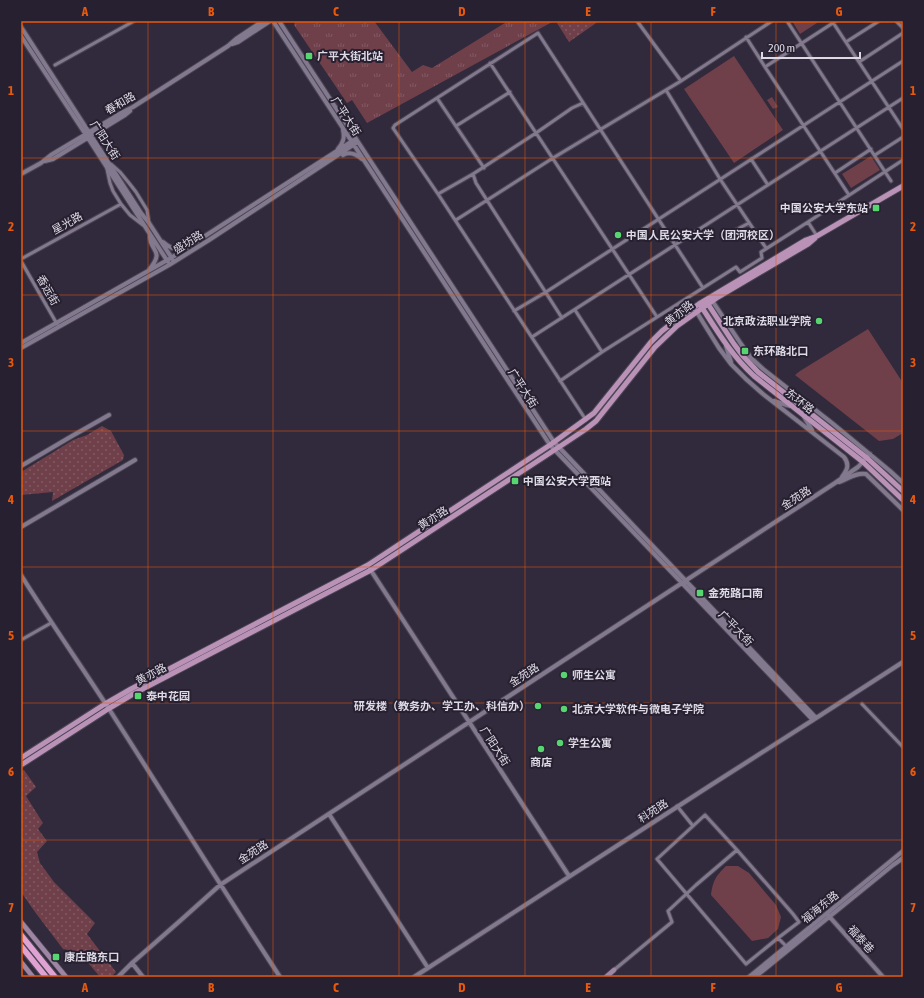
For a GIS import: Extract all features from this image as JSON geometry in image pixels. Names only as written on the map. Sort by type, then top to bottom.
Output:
[{"type":"highway","points":[[21,935],[55,977]]},
{"type":"highway","points":[[21,946],[46,977]]},
{"type":"main road","name":"黄亦路","points":[[370,567],[586,420],[603,403],[651,342],[676,320],[808,244],[817,236],[903,186]]},
{"type":"main road","name":"东环路","points":[[709,301],[743,356],[763,377],[867,458],[903,491]]},
{"type":"main road","name":"东环路","points":[[701,306],[725,343],[754,376],[802,415],[867,458],[881,479],[903,500]]},
{"type":"main road","name":"黄亦路","points":[[21,758],[107,706],[136,693],[370,567],[559,448],[596,421],[655,347],[695,309]]},
{"type":"main road","name":"黄亦路","points":[[21,764],[107,706]]},
{"type":"main road","points":[[21,922],[66,977]]},
{"type":"main road","points":[[21,962],[33,977]]},
{"type":"main road","points":[[606,977],[614,970]]},
{"type":"main road","points":[[613,977],[614,970]]},
{"type":"street","points":[[56,64],[134,21]]},
{"type":"street","name":"春和路","points":[[21,174],[41,163],[53,159],[88,135],[125,115],[133,107],[228,46],[263,21]]},
{"type":"street","name":"春和路","points":[[228,46],[238,42],[270,21]]},
{"type":"street","name":"广平大街","points":[[274,21],[339,121],[355,142],[367,164],[552,444],[559,448],[683,582]]},
{"type":"street","name":"广平大街","points":[[279,21],[355,142],[552,444],[554,451],[683,582],[814,719]]},
{"type":"street","points":[[637,21],[681,80]]},
{"type":"street","points":[[456,220],[553,158],[666,90],[772,21]]},
{"type":"street","points":[[787,21],[891,181]]},
{"type":"street","points":[[846,42],[879,21]]},
{"type":"street","points":[[896,21],[903,28]]},
{"type":"street","points":[[765,68],[834,22],[858,62],[903,129]]},
{"type":"street","name":"广阳大街","points":[[21,27],[88,135],[107,169],[168,263]]},
{"type":"street","points":[[586,420],[456,220],[393,128],[395,125],[538,33],[704,288]]},
{"type":"street","points":[[858,62],[903,34]]},
{"type":"street","name":"广阳大街","points":[[21,36],[88,135],[109,163],[140,213],[149,223],[173,260]]},
{"type":"street","points":[[746,37],[803,126],[850,195]]},
{"type":"street","points":[[514,311],[546,292],[903,61]]},
{"type":"street","points":[[490,63],[657,317]]},
{"type":"street","points":[[666,90],[720,179],[766,248]]},
{"type":"street","points":[[456,126],[510,92]]},
{"type":"street","points":[[437,98],[484,168]]},
{"type":"street","points":[[532,337],[903,98]]},
{"type":"street","points":[[438,194],[484,168],[536,134],[572,108],[583,103]]},
{"type":"street","points":[[334,153],[339,148],[344,137],[339,121]]},
{"type":"street","points":[[875,156],[903,138]]},
{"type":"street","name":"盛坊路","points":[[173,260],[198,241],[334,153],[355,142]]},
{"type":"street","name":"盛坊路","points":[[21,344],[209,240],[326,163],[355,142]]},
{"type":"street","points":[[834,173],[871,149]]},
{"type":"street","points":[[326,163],[345,153],[354,153],[367,164]]},
{"type":"street","points":[[752,159],[768,185]]},
{"type":"street","points":[[560,381],[602,352],[736,267],[740,272],[762,258],[761,252],[766,248],[903,160]]},
{"type":"street","points":[[109,163],[120,172],[136,192],[147,210],[149,223]]},
{"type":"street","points":[[107,169],[110,183],[122,204],[130,214],[145,226]]},
{"type":"street","points":[[473,174],[476,183],[562,318]]},
{"type":"street","name":"星光路","points":[[21,260],[122,204]]},
{"type":"street","points":[[808,222],[817,236]]},
{"type":"street","points":[[732,232],[749,223]]},
{"type":"street","points":[[146,272],[152,265],[157,255],[156,250],[150,240],[150,234]]},
{"type":"street","points":[[159,238],[169,247],[174,249],[179,249],[189,243],[198,241]]},
{"type":"street","name":"香远街","points":[[21,260],[57,325]]},
{"type":"street","name":"盛坊路","points":[[21,348],[146,272],[168,263]]},
{"type":"street","points":[[709,301],[751,358],[820,414],[867,458],[890,470],[903,483]]},
{"type":"street","points":[[695,309],[719,348],[731,364],[746,379],[848,461],[842,478]]},
{"type":"street","points":[[575,310],[602,352]]},
{"type":"street","points":[[725,343],[731,364]]},
{"type":"street","points":[[763,377],[778,381]]},
{"type":"street","points":[[772,400],[791,406]]},
{"type":"street","points":[[820,414],[835,433]]},
{"type":"street","points":[[21,466],[109,415]]},
{"type":"street","points":[[802,415],[814,434]]},
{"type":"street","name":"金苑路","points":[[118,977],[220,885],[835,483],[858,467],[867,458]]},
{"type":"street","points":[[21,527],[135,460]]},
{"type":"street","points":[[835,483],[847,479],[855,474],[861,473],[881,479]]},
{"type":"street","points":[[866,474],[903,510]]},
{"type":"street","name":"广阳大街","points":[[370,567],[569,876]]},
{"type":"street","points":[[21,575],[51,623],[107,706],[280,977]]},
{"type":"street","points":[[21,640],[51,623]]},
{"type":"street","name":"科苑路","points":[[414,977],[677,806],[903,662]]},
{"type":"street","points":[[862,704],[903,747]]},
{"type":"street","points":[[677,806],[693,826]]},
{"type":"street","points":[[329,814],[428,968]]},
{"type":"street","points":[[705,815],[799,922],[746,964],[657,859],[693,826],[705,815]]},
{"type":"street","points":[[614,970],[672,922],[668,911],[737,850]]},
{"type":"street","name":"福海东路","points":[[755,977],[903,851]]},
{"type":"street","name":"福海东路","points":[[749,977],[786,946],[903,858]]},
{"type":"street","name":"福泰巷","points":[[828,915],[883,977]]},
{"type":"street","points":[[778,938],[786,946]]},
{"type":"street","points":[[132,963],[143,977]]},
{"type":"green space","points":[[295,21],[374,21],[412,72],[423,65],[432,68],[508,21],[554,21],[367,123],[352,100],[347,103],[294,25]]},
{"type":"green space","points":[[561,21],[599,21],[569,42],[557,23]]},
{"type":"green space","points":[[792,21],[820,21],[800,34]]},
{"type":"green space","points":[[734,56],[783,130],[734,163],[684,89]]},
{"type":"green space","points":[[772,97],[778,107],[773,109],[767,100]]},
{"type":"green space","points":[[871,156],[880,170],[851,188],[842,174]]},
{"type":"green space","points":[[868,329],[903,383],[903,433],[893,439],[879,441],[795,375]]},
{"type":"green space","points":[[102,426],[111,431],[124,455],[123,460],[52,501],[53,492],[21,495],[21,472],[73,440],[87,435]]},
{"type":"green space","points":[[24,770],[36,787],[26,796],[43,823],[38,829],[47,841],[37,852],[40,863],[54,882],[95,923],[87,934],[116,972],[111,977],[100,977],[79,952],[63,949],[21,892],[21,771]]},
{"type":"green space","points":[[726,866],[738,866],[749,873],[776,905],[781,917],[778,929],[768,938],[752,941],[711,895],[716,879]]},
{"type":"place","name":"广平大街北站","points":[[309,56]]},
{"type":"place","name":"中国公安大学东站","points":[[876,208]]},
{"type":"place","name":"中国人民公安大学（团河校区）","points":[[618,235]]},
{"type":"place","name":"北京政法职业学院","points":[[819,321]]},
{"type":"place","name":"东环路北口","points":[[745,351]]},
{"type":"place","name":"中国公安大学西站","points":[[515,481]]},
{"type":"place","name":"金苑路口南","points":[[700,593]]},
{"type":"place","name":"师生公寓","points":[[564,675]]},
{"type":"place","name":"泰中花园","points":[[138,696]]},
{"type":"place","name":"研发楼（教务办、学工办、科信办）","points":[[538,706]]},
{"type":"place","name":"北京大学软件与微电子学院","points":[[564,709]]},
{"type":"place","name":"学生公寓","points":[[560,743]]},
{"type":"place","name":"商店","points":[[541,749]]},
{"type":"place","name":"康庄路东口","points":[[56,957]]}]
